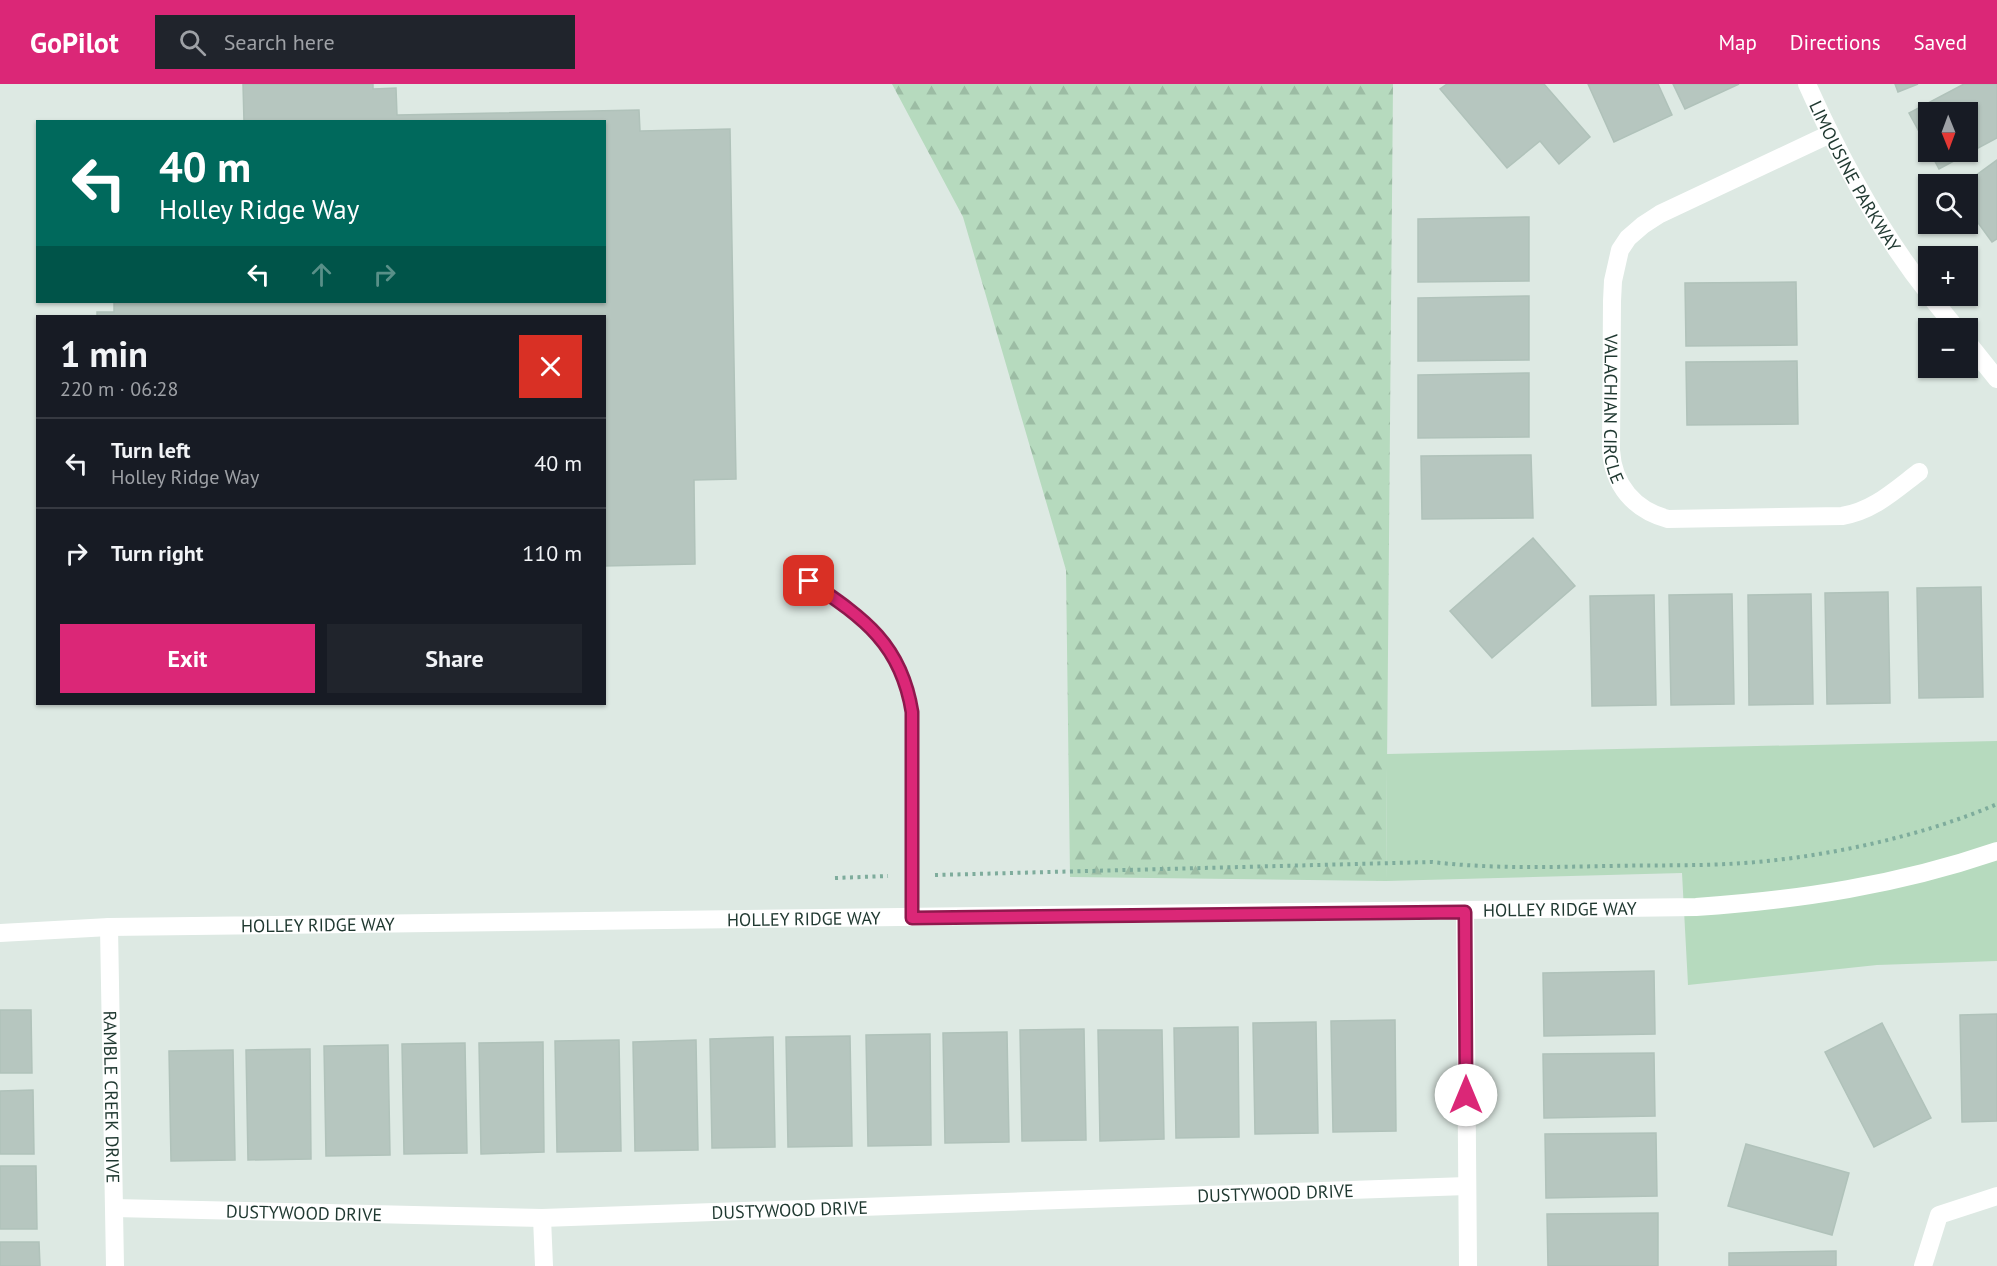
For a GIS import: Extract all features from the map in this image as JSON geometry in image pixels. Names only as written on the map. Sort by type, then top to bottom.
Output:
[{"type":"street","name":"LIMOUSINE PARKWAY","points":[[1808,84],[1830,134],[1885,232],[1918,279]]},
{"type":"street","name":"VALACHIAN CIRCLE","points":[[1830,134],[1660,213],[1628,238],[1620,250],[1613,281],[1612,301],[1611,450],[1615,474],[1631,499],[1654,515],[1668,519],[1849,515],[1869,509],[1919,472]]},
{"type":"street","name":"LIMOUSINE PARKWAY","points":[[1938,306],[1948,318]]},
{"type":"street","points":[[1978,356],[1997,380]]},
{"type":"street","name":"HOLLEY RIDGE WAY","points":[[0,933],[109,927],[1465,912],[1696,907],[1772,902],[1896,881],[1997,851]]},
{"type":"street","points":[[1465,912],[1468,1266]]},
{"type":"street","name":"RAMBLE CREEK DRIVE","points":[[109,927],[115,1266]]},
{"type":"street","name":"DUSTYWOOD DRIVE","points":[[114,1208],[542,1218],[1467,1186]]},
{"type":"street","points":[[1923,1266],[1939,1215],[1997,1196]]},
{"type":"street","points":[[542,1218],[544,1266]]},
{"type":"lane","points":[[793,571],[856,613],[895,655],[908,687],[912,712],[912,918]]},
{"type":"path","points":[[835,878],[1432,862],[1484,868],[1729,864],[1809,854],[1894,838],[1997,804]]},
{"type":"green space","points":[[892,84],[1393,84],[1386,881],[1070,877],[1066,570],[963,217]]},
{"type":"green space","points":[[1997,741],[1997,961],[1877,965],[1688,985],[1682,873],[1386,881],[1387,754]]},
{"type":"building","points":[[243,84],[373,84],[373,89],[396,88],[397,115],[639,110],[640,131],[730,129],[736,479],[694,480],[695,564],[606,566],[606,315],[97,315],[97,312],[114,312],[114,303],[606,303],[606,120],[244,120]]},
{"type":"building","points":[[1447,84],[1544,84],[1590,137],[1559,164],[1540,141],[1507,168],[1440,89]]},
{"type":"building","points":[[1588,84],[1658,84],[1672,115],[1614,142]]},
{"type":"building","points":[[1673,84],[1739,84],[1685,109]]},
{"type":"building","points":[[1895,84],[1918,84],[1898,92]]},
{"type":"building","points":[[1964,84],[1997,84],[1997,138],[1978,148],[1978,102],[1930,102]]},
{"type":"building","points":[[1918,108],[1918,130],[1909,113]]},
{"type":"building","points":[[1997,160],[1997,239],[1992,242],[1978,223],[1978,174]]},
{"type":"building","points":[[1935,162],[1952,162],[1939,169]]},
{"type":"building","points":[[1529,217],[1529,281],[1418,282],[1418,219]]},
{"type":"building","points":[[1796,282],[1797,345],[1686,346],[1685,283]]},
{"type":"building","points":[[1529,296],[1529,360],[1418,361],[1418,298]]},
{"type":"building","points":[[1797,361],[1798,424],[1687,425],[1686,362]]},
{"type":"building","points":[[1529,373],[1529,437],[1418,438],[1418,375]]},
{"type":"building","points":[[1531,455],[1533,518],[1422,519],[1421,456]]},
{"type":"building","points":[[1533,538],[1575,586],[1492,658],[1450,611]]},
{"type":"building","points":[[1981,587],[1983,697],[1919,698],[1917,588]]},
{"type":"building","points":[[1888,592],[1890,703],[1827,704],[1825,593]]},
{"type":"building","points":[[1732,594],[1734,704],[1671,705],[1669,595]]},
{"type":"building","points":[[1811,594],[1813,704],[1749,705],[1748,595]]},
{"type":"building","points":[[1654,595],[1656,705],[1592,706],[1590,596]]},
{"type":"building","points":[[1654,971],[1655,1034],[1544,1036],[1543,973]]},
{"type":"building","points":[[0,1010],[31,1010],[32,1073],[0,1073]]},
{"type":"building","points":[[1997,1014],[1997,1121],[1962,1122],[1960,1015]]},
{"type":"building","points":[[1395,1020],[1396,1131],[1333,1132],[1331,1021]]},
{"type":"building","points":[[1316,1022],[1318,1133],[1255,1134],[1253,1023]]},
{"type":"building","points":[[1882,1023],[1931,1118],[1874,1147],[1825,1052]]},
{"type":"building","points":[[1238,1027],[1239,1137],[1176,1138],[1174,1028]]},
{"type":"building","points":[[1084,1029],[1086,1140],[1022,1141],[1020,1030]]},
{"type":"building","points":[[1098,1030],[1162,1030],[1164,1139],[1100,1141]]},
{"type":"building","points":[[1007,1032],[1009,1142],[945,1143],[943,1033]]},
{"type":"building","points":[[930,1034],[931,1145],[868,1146],[866,1035]]},
{"type":"building","points":[[850,1036],[852,1146],[788,1147],[786,1037]]},
{"type":"building","points":[[773,1037],[775,1147],[712,1148],[710,1039]]},
{"type":"building","points":[[619,1040],[621,1151],[557,1152],[555,1041]]},
{"type":"building","points":[[696,1040],[698,1150],[635,1151],[633,1042]]},
{"type":"building","points":[[543,1042],[544,1152],[481,1154],[479,1043]]},
{"type":"building","points":[[465,1043],[467,1153],[404,1154],[402,1044]]},
{"type":"building","points":[[388,1045],[390,1155],[326,1156],[324,1046]]},
{"type":"building","points":[[310,1049],[311,1159],[248,1160],[246,1050]]},
{"type":"building","points":[[233,1050],[235,1160],[171,1161],[169,1051]]},
{"type":"building","points":[[1654,1053],[1655,1116],[1544,1118],[1543,1054]]},
{"type":"building","points":[[33,1090],[34,1154],[0,1154],[0,1091]]},
{"type":"building","points":[[1656,1133],[1657,1196],[1546,1198],[1545,1134]]},
{"type":"building","points":[[1746,1144],[1849,1173],[1832,1235],[1728,1206]]},
{"type":"building","points":[[0,1166],[36,1166],[37,1229],[0,1229]]},
{"type":"building","points":[[1658,1213],[1658,1266],[1548,1266],[1547,1214]]},
{"type":"building","points":[[0,1242],[39,1242],[40,1266],[0,1266]]},
{"type":"building","points":[[1836,1251],[1836,1266],[1729,1266],[1729,1253]]},
{"type":"route","points":[[809,581],[856,613],[895,655],[908,687],[912,712],[912,918],[1465,912],[1466,1095]]}]
